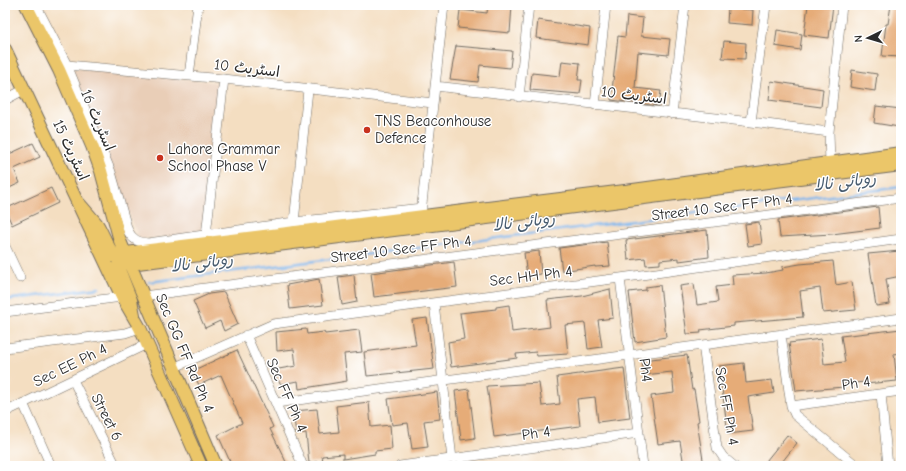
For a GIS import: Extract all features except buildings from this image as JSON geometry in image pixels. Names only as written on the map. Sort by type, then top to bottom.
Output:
[{"type":"main road","name":"اسٹریٹ 16","points":[[26,5],[63,67],[101,171],[125,259]]},
{"type":"main road","name":"اسٹریٹ 15","points":[[5,49],[122,296],[134,315]]},
{"type":"main road","points":[[125,259],[317,224],[830,164],[901,153]]},
{"type":"main road","points":[[78,202],[96,224],[110,250],[125,259],[901,165]]},
{"type":"main road","points":[[125,259],[119,271],[131,300],[134,315],[201,466]]},
{"type":"main road","name":"Sec GG FF Rd Ph 4","points":[[125,259],[143,296],[216,466]]},
{"type":"street","points":[[36,5],[111,172],[126,224],[132,238],[139,242],[148,243],[294,222],[317,224]]},
{"type":"street","points":[[189,76],[198,5]]},
{"type":"street","points":[[421,212],[444,5]]},
{"type":"street","points":[[519,97],[529,5]]},
{"type":"street","points":[[594,104],[606,5]]},
{"type":"street","points":[[672,114],[685,5]]},
{"type":"street","points":[[750,122],[766,5]]},
{"type":"street","points":[[830,164],[829,132],[842,5]]},
{"type":"street","name":"اسٹریٹ 10","points":[[63,67],[224,79],[308,90],[433,103]]},
{"type":"street","points":[[206,235],[224,79]]},
{"type":"street","name":"اسٹریٹ 10","points":[[435,86],[829,132]]},
{"type":"street","points":[[5,100],[25,89]]},
{"type":"street","points":[[294,222],[308,90]]},
{"type":"street","name":"Street 10 Sec FF Ph 4","points":[[143,296],[901,198]]},
{"type":"street","name":"Sec HH Ph 4","points":[[174,368],[246,335],[274,324],[901,239]]},
{"type":"street","points":[[5,246],[20,278]]},
{"type":"street","name":"Ph4","points":[[620,278],[643,466]]},
{"type":"street","points":[[5,312],[122,296]]},
{"type":"street","points":[[434,303],[452,459]]},
{"type":"street","points":[[276,403],[901,318]]},
{"type":"street","points":[[5,348],[125,333],[140,328]]},
{"type":"street","points":[[781,334],[791,406],[795,415],[857,466]]},
{"type":"street","name":"Sec FF Ph 4","points":[[246,335],[303,466]]},
{"type":"street","name":"Sec EE Ph 4","points":[[5,412],[147,344]]},
{"type":"street","name":"Sec FF Ph 4","points":[[703,345],[717,448],[723,457],[734,466]]},
{"type":"street","name":"Street 6","points":[[73,380],[116,466]]},
{"type":"street","name":"Ph 4","points":[[791,406],[901,391]]},
{"type":"street","points":[[881,394],[888,466]]},
{"type":"street","points":[[23,403],[51,466]]},
{"type":"street","name":"Ph 4","points":[[400,466],[437,463],[452,459],[640,433]]},
{"type":"shaded area","name":"Lahore Grammar School Phase V","points":[[71,68],[222,83],[204,234],[139,239]]},
{"type":"waterway","name":"روہائی نالا","points":[[149,282],[901,187]]},
{"type":"waterway","name":"روہائی نالا","points":[[5,300],[99,288]]},
{"type":"place","name":"TNS Beaconhouse Defence","points":[[367,130]]},
{"type":"place","name":"Lahore Grammar School Phase V","points":[[160,158]]}]
